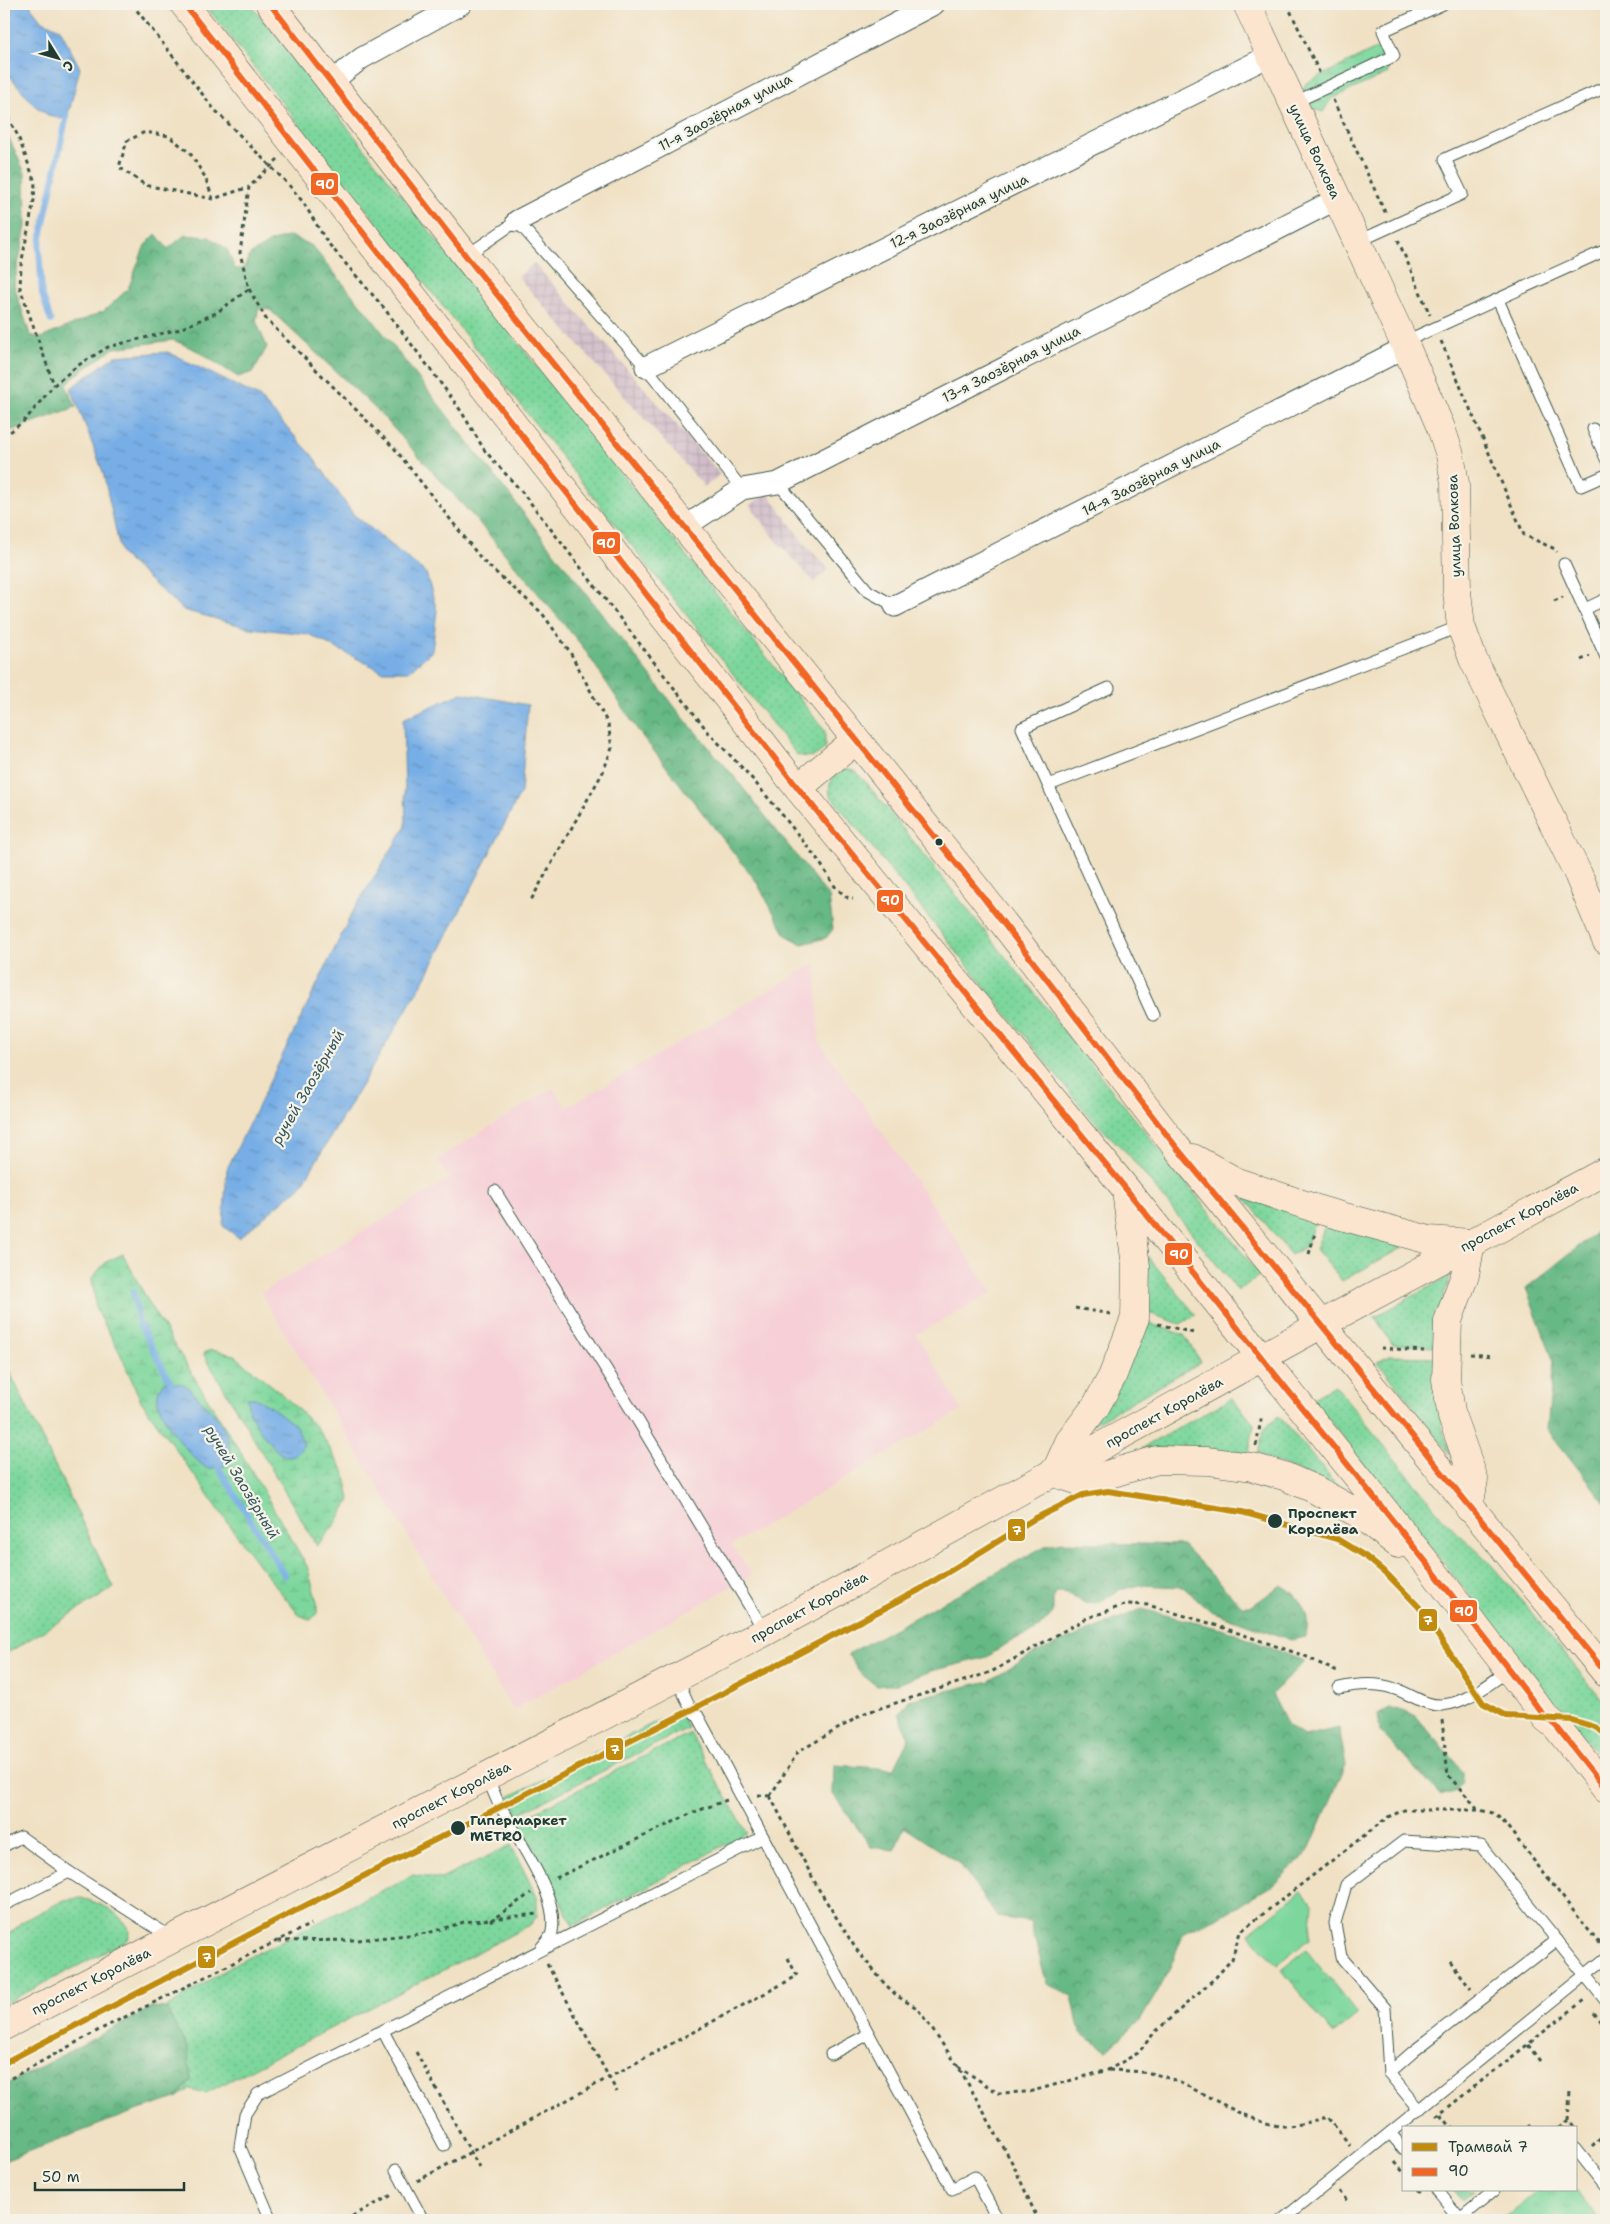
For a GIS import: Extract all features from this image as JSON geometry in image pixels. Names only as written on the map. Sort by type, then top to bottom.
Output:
[{"type":"main road","points":[[184,4],[798,788],[1126,1189],[1430,1567],[1546,1718],[1556,1726],[1606,1789]]},
{"type":"main road","points":[[270,4],[466,256],[686,526],[980,893],[1177,1148],[1606,1673]]},
{"type":"main road","name":"улица Волкова","points":[[1247,4],[1405,345],[1441,428],[1450,455],[1455,483],[1455,559],[1461,626],[1473,659],[1578,874],[1606,940]]},
{"type":"main road","points":[[798,788],[856,740]]},
{"type":"main road","points":[[1177,1148],[1218,1173],[1237,1182],[1323,1211],[1429,1240],[1472,1242],[1465,1275],[1448,1321],[1446,1380],[1452,1417],[1474,1479],[1470,1508]]},
{"type":"main road","name":"проспект Королёва","points":[[4,2026],[765,1632],[1472,1242],[1606,1171]]},
{"type":"main road","points":[[1126,1189],[1136,1266],[1135,1318],[1112,1377],[1096,1406],[1069,1442],[1054,1473],[1082,1482],[1157,1460],[1208,1461],[1252,1467],[1284,1476],[1314,1489],[1359,1514],[1430,1567]]},
{"type":"street","points":[[331,82],[362,58],[461,4]]},
{"type":"street","name":"11-я Заозёрная улица","points":[[517,220],[934,4]]},
{"type":"street","name":"12-я Заозёрная улица","points":[[646,367],[1271,55]]},
{"type":"street","name":"13-я Заозёрная улица","points":[[686,526],[742,489],[778,483],[1337,199]]},
{"type":"street","name":"14-я Заозёрная улица","points":[[895,606],[1405,345]]},
{"type":"lane","points":[[1293,104],[1394,56],[1384,31],[1443,4]]},
{"type":"lane","points":[[1357,242],[1462,194],[1445,159],[1606,87]]},
{"type":"lane","points":[[466,256],[517,220],[646,367],[742,489]]},
{"type":"lane","points":[[1405,345],[1436,328],[1606,250]]},
{"type":"lane","points":[[1498,300],[1581,486],[1606,475]]},
{"type":"lane","points":[[1593,429],[1606,459]]},
{"type":"lane","points":[[778,483],[868,591],[895,606]]},
{"type":"lane","points":[[1564,564],[1606,657]]},
{"type":"lane","points":[[1585,609],[1606,599]]},
{"type":"lane","points":[[1049,785],[1461,626]]},
{"type":"lane","points":[[1109,688],[1022,728],[1152,1015]]},
{"type":"lane","points":[[495,1191],[637,1420],[765,1632]]},
{"type":"lane","points":[[1338,1688],[1359,1684],[1394,1688],[1429,1704],[1441,1705],[1476,1694],[1510,1669]]},
{"type":"lane","points":[[677,1678],[692,1710],[698,1716],[952,2190],[975,2177],[998,2220]]},
{"type":"lane","points":[[487,1777],[500,1807],[543,1884],[553,1913],[552,1934],[540,1950]]},
{"type":"lane","points":[[272,2220],[240,2147],[245,2114],[258,2094],[762,1836]]},
{"type":"lane","points":[[4,1846],[21,1837],[69,1872],[173,1938]]},
{"type":"lane","points":[[1419,2110],[1389,2073],[1385,2008],[1341,1957],[1335,1923],[1346,1886],[1404,1841],[1481,1846],[1606,2001]]},
{"type":"lane","points":[[4,1905],[69,1872]]},
{"type":"lane","points":[[1389,2073],[1414,2051],[1557,1940]]},
{"type":"lane","points":[[1282,2220],[1606,1958]]},
{"type":"lane","points":[[383,2031],[444,2145]]},
{"type":"lane","points":[[831,2054],[869,2034]]},
{"type":"lane","points":[[1390,2133],[1402,2147]]},
{"type":"lane","points":[[1578,2151],[1606,2186]]},
{"type":"lane","points":[[396,2170],[423,2220]]},
{"type":"lane","points":[[1439,2192],[1460,2220],[1493,2192]]},
{"type":"path","points":[[132,4],[214,110],[270,166],[302,202],[327,242],[384,308],[434,374],[461,411],[485,451],[522,492],[709,733],[748,774],[780,812],[818,860],[836,888],[848,898],[853,898]]},
{"type":"path","points":[[1287,4],[1392,226],[1524,535],[1555,549],[1564,564]]},
{"type":"path","points":[[4,110],[18,136],[35,182],[34,200],[21,265],[20,288],[54,385]]},
{"type":"path","points":[[213,199],[205,177],[190,153],[169,136],[145,132],[127,141],[119,167],[146,185],[213,199],[249,187],[292,144]]},
{"type":"path","points":[[249,187],[240,253],[250,289],[266,319],[395,449],[483,561],[542,613],[570,652],[608,724],[612,748],[603,772],[531,900]]},
{"type":"path","points":[[4,437],[26,419],[54,385],[77,366],[108,347],[180,329],[216,313],[250,289]]},
{"type":"path","points":[[1309,1254],[1316,1230]]},
{"type":"path","points":[[1075,1308],[1114,1314]]},
{"type":"path","points":[[1158,1324],[1194,1333]]},
{"type":"path","points":[[1382,1348],[1427,1351]]},
{"type":"path","points":[[1470,1354],[1494,1356]]},
{"type":"path","points":[[1256,1449],[1262,1414]]},
{"type":"path","points":[[770,1796],[798,1752],[865,1713],[991,1672],[1085,1619],[1127,1604],[1148,1605],[1210,1622],[1305,1656],[1359,1684]]},
{"type":"path","points":[[1441,1705],[1448,1775],[1479,1810]]},
{"type":"path","points":[[490,1921],[543,1884],[692,1813],[740,1796],[770,1796]]},
{"type":"path","points":[[770,1796],[818,1888],[856,1949],[897,1996],[917,2008],[958,2066],[1014,2166],[1038,2220]]},
{"type":"path","points":[[958,2066],[998,2093],[1029,2092],[1108,2070],[1138,2053],[1154,2033],[1216,1977],[1232,1958],[1240,1932],[1388,1817],[1404,1810],[1479,1810],[1493,1813],[1502,1820],[1601,1946]]},
{"type":"path","points":[[277,1940],[357,1940],[428,1933],[464,1922],[490,1921],[553,1913]]},
{"type":"path","points":[[4,2082],[99,2030],[311,1924]]},
{"type":"path","points":[[540,1950],[617,2092]]},
{"type":"path","points":[[345,2220],[797,1976],[788,1958]]},
{"type":"path","points":[[1450,1961],[1461,1976]]},
{"type":"path","points":[[1434,2118],[1441,2115],[1584,2000]]},
{"type":"path","points":[[1528,2045],[1540,2061]]},
{"type":"path","points":[[416,2052],[479,2167]]},
{"type":"path","points":[[1108,2070],[1146,2071],[1173,2080],[1225,2106],[1275,2125],[1297,2125],[1327,2117],[1360,2158]]},
{"type":"path","points":[[1570,2091],[1568,2120],[1572,2126]]},
{"type":"path","points":[[1430,2101],[1450,2126]]},
{"type":"path","points":[[1560,2126],[1568,2120]]},
{"type":"path","points":[[1591,2149],[1605,2135]]},
{"type":"shaded area","points":[[534,263],[720,474],[705,487],[518,277]]},
{"type":"shaded area","points":[[768,493],[804,543],[829,569],[814,582],[779,544],[750,505]]},
{"type":"shaded area","points":[[816,963],[819,1041],[993,1293],[916,1334],[962,1410],[732,1545],[752,1575],[513,1710],[261,1293],[449,1179],[437,1159],[553,1088],[566,1108]]},
{"type":"green space","points":[[204,4],[250,4],[825,731],[825,748],[812,756],[797,755]]},
{"type":"green space","points":[[1376,49],[1387,56],[1388,73],[1331,99],[1323,112],[1314,109],[1302,94],[1306,83]]},
{"type":"green space","points":[[4,127],[25,173],[26,226],[14,285],[30,335],[41,338],[104,311],[128,289],[145,245],[156,234],[168,249],[185,235],[209,237],[227,249],[235,269],[243,269],[250,255],[270,242],[290,236],[312,246],[369,315],[681,715],[732,774],[829,897],[833,929],[826,938],[802,944],[786,935],[756,881],[639,732],[583,647],[480,524],[378,411],[270,310],[259,308],[256,321],[267,347],[253,372],[238,377],[196,350],[173,340],[114,348],[76,375],[66,385],[76,407],[4,433]]},
{"type":"green space","points":[[845,769],[855,771],[864,780],[1260,1275],[1238,1291],[1129,1155],[1089,1116],[830,795],[830,782]]},
{"type":"green space","points":[[1241,1193],[1315,1220],[1306,1246],[1291,1255]]},
{"type":"green space","points":[[1326,1223],[1403,1247],[1342,1281],[1316,1249]]},
{"type":"green space","points":[[1606,1225],[1606,1504],[1547,1429],[1554,1361],[1526,1288]]},
{"type":"green space","points":[[123,1254],[151,1307],[247,1463],[307,1566],[317,1602],[317,1613],[311,1620],[299,1615],[257,1563],[141,1401],[120,1353],[96,1309],[92,1278],[106,1262]]},
{"type":"green space","points":[[1148,1257],[1196,1315],[1180,1324],[1146,1312]]},
{"type":"green space","points":[[1451,1275],[1442,1301],[1435,1347],[1392,1344],[1375,1317]]},
{"type":"green space","points":[[1145,1322],[1184,1335],[1201,1362],[1089,1426]]},
{"type":"green space","points":[[212,1350],[234,1355],[281,1393],[317,1428],[344,1471],[350,1500],[334,1526],[317,1546],[203,1353]]},
{"type":"green space","points":[[1389,1356],[1436,1357],[1443,1430],[1451,1455],[1378,1362]]},
{"type":"green space","points":[[4,1360],[114,1588],[4,1655]]},
{"type":"green space","points":[[1335,1385],[1445,1521],[1487,1560],[1606,1705],[1606,1766],[1312,1399]]},
{"type":"green space","points":[[1232,1398],[1254,1424],[1249,1454],[1195,1448],[1141,1449]]},
{"type":"green space","points":[[1279,1416],[1338,1487],[1258,1455],[1263,1432]]},
{"type":"green space","points":[[1063,1542],[1183,1545],[1242,1606],[1252,1606],[1281,1585],[1288,1589],[1299,1600],[1306,1614],[1307,1629],[1305,1637],[1291,1640],[1211,1611],[1183,1587],[1140,1585],[1119,1590],[1101,1602],[1087,1604],[1064,1592],[1057,1592],[1053,1599],[1053,1613],[1038,1629],[1011,1641],[987,1657],[931,1671],[898,1684],[877,1686],[861,1674],[848,1654],[1047,1545]]},
{"type":"green space","points":[[1142,1609],[1225,1630],[1304,1661],[1272,1694],[1288,1726],[1304,1736],[1339,1728],[1346,1765],[1308,1852],[1272,1886],[1219,1917],[1184,1933],[1166,1977],[1140,2021],[1107,2050],[1080,2033],[1072,1996],[1047,1984],[1030,1922],[997,1917],[958,1862],[904,1827],[894,1850],[871,1847],[833,1794],[834,1765],[894,1769],[909,1738],[899,1714],[909,1700],[989,1681],[1035,1653]]},
{"type":"green space","points":[[1390,1709],[1403,1710],[1416,1716],[1463,1772],[1463,1782],[1454,1792],[1440,1796],[1380,1731],[1378,1715]]},
{"type":"green space","points":[[679,1710],[688,1728],[518,1814],[509,1797]]},
{"type":"green space","points":[[690,1733],[747,1833],[573,1926],[519,1820]]},
{"type":"green space","points":[[511,1845],[537,1897],[537,1916],[530,1925],[206,2093],[190,2089],[176,2098],[191,2081],[166,2008],[235,1964],[413,1875],[441,1879]]},
{"type":"green space","points":[[1302,1890],[1312,1903],[1309,1939],[1276,1965],[1249,1933]]},
{"type":"green space","points":[[81,1898],[104,1906],[116,1914],[130,1932],[128,1940],[4,2004],[4,1947],[7,1938],[20,1923],[64,1900]]},
{"type":"green space","points":[[1306,1950],[1358,2014],[1333,2034],[1281,1970]]},
{"type":"green space","points":[[153,2007],[166,2008],[188,2049],[191,2081],[176,2098],[127,2114],[4,2161],[4,2086]]},
{"type":"green space","points":[[1456,2192],[1472,2192],[1462,2200]]},
{"type":"green space","points":[[1538,2192],[1577,2192],[1599,2220],[1503,2220]]},
{"type":"water","points":[[4,4],[31,4],[31,7],[41,20],[60,29],[80,68],[70,108],[67,115],[61,119],[48,115],[34,105],[4,69]]},
{"type":"water","points":[[168,352],[259,397],[312,455],[353,514],[426,573],[437,611],[432,651],[409,671],[382,671],[308,634],[250,628],[183,610],[121,554],[103,472],[71,388],[115,356]]},
{"type":"water","points":[[462,693],[528,705],[521,792],[426,977],[302,1185],[239,1238],[223,1226],[227,1169],[353,911],[406,826],[403,719]]},
{"type":"water","points":[[164,1382],[184,1384],[211,1410],[225,1430],[229,1441],[228,1465],[208,1469],[193,1456],[175,1435],[161,1412],[158,1401],[158,1393]]},
{"type":"water","points":[[247,1398],[255,1398],[270,1406],[296,1426],[304,1444],[300,1451],[290,1457],[285,1456],[272,1446],[251,1416]]},
{"type":"waterway","name":"ручей Заозёрный","points":[[51,321],[42,294],[39,247],[67,115],[63,107]]},
{"type":"waterway","name":"ручей Заозёрный","points":[[133,1291],[139,1323],[174,1389]]},
{"type":"waterway","name":"ручей Заозёрный","points":[[214,1460],[285,1576]]},
{"type":"tram line","name":"7","points":[[4,2063],[275,1921],[691,1710],[919,1590],[1034,1519],[1083,1495],[1108,1491],[1242,1512],[1337,1539],[1365,1556],[1388,1575],[1419,1607],[1483,1703],[1507,1716],[1572,1720],[1595,1727],[1606,1734]]},
{"type":"transit line","name":"90","points":[[184,4],[798,788],[1126,1189],[1430,1567],[1546,1718],[1556,1726],[1606,1789]]},
{"type":"transit line","name":"90","points":[[270,4],[466,256],[980,893],[1177,1148],[1606,1673]]},
{"type":"place","name":"Проспект Королёва","points":[[1275,1521]]},
{"type":"place","name":"Гипермаркет METRO","points":[[458,1828]]}]
